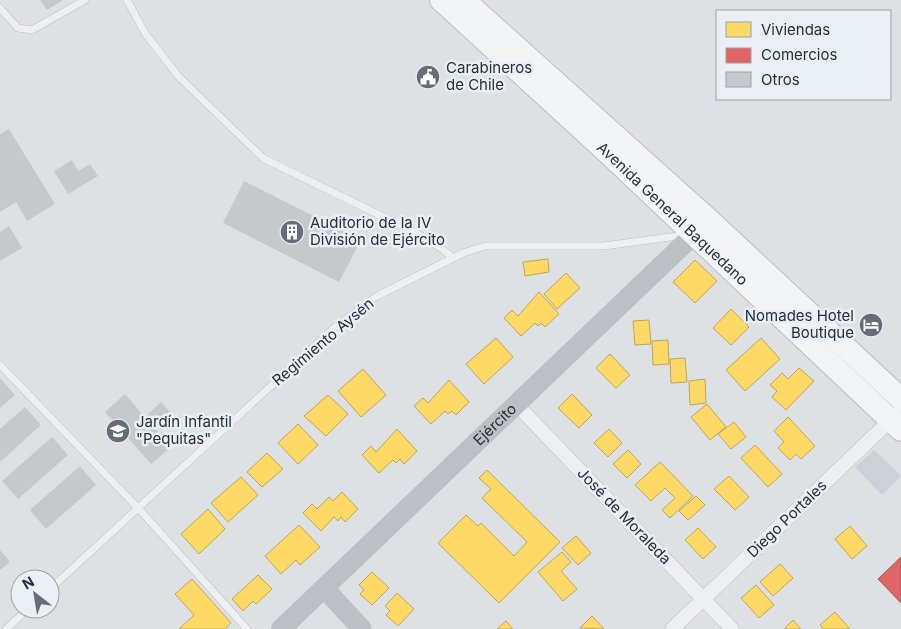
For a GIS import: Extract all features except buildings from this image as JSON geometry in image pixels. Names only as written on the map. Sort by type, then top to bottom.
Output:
[{"type":"main road","name":"Avenida General Baquedano","points":[[441,0],[482,26],[541,79],[701,227],[898,420]]},
{"type":"main road","name":"Avenida General Baquedano","points":[[464,0],[482,26]]},
{"type":"main road","name":"Avenida General Baquedano","points":[[701,227],[901,399]]},
{"type":"street","name":"Ejército","points":[[281,629],[701,227]]},
{"type":"street","name":"José de Moraleda","points":[[516,404],[732,629]]},
{"type":"street","name":"Diego Portales","points":[[672,629],[898,420]]},
{"type":"street","points":[[324,588],[362,629]]},
{"type":"lane","points":[[0,8],[18,28],[32,30],[85,0]]},
{"type":"lane","points":[[127,0],[145,33],[178,76],[263,158],[414,232],[442,248],[453,258]]},
{"type":"lane","name":"Regimiento Aysén","points":[[60,580],[334,328],[377,296],[453,258],[485,246],[604,246],[701,227]]},
{"type":"lane","points":[[0,365],[139,509],[248,629]]},
{"type":"lane","points":[[6,629],[17,619]]},
{"type":"shaded area","points":[[874,450],[901,476],[882,495],[855,467]]},
{"type":"place","name":"Carabineros de Chile","points":[[428,77]]},
{"type":"place","name":"Auditorio de la IV División de Ejército","points":[[292,232]]},
{"type":"place","name":"Nomades Hotel Boutique","points":[[871,325]]},
{"type":"place","name":"Jardín Infantil \"Pequitas\"","points":[[118,431]]}]
